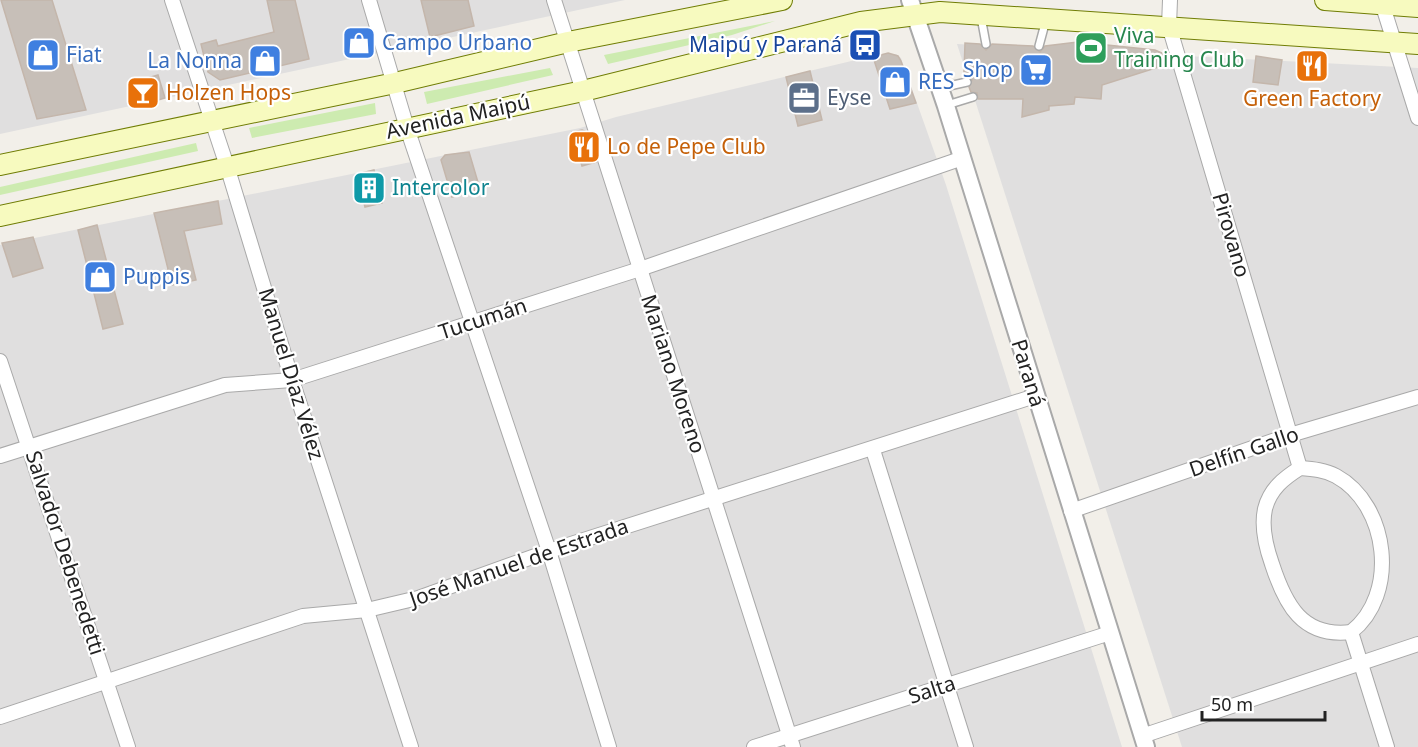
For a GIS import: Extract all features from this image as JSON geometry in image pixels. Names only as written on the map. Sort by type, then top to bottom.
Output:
[{"type":"main road","points":[[0,165],[211,119],[395,83],[568,42],[782,0]]},
{"type":"main road","points":[[1325,0],[1382,2],[1418,7]]},
{"type":"main road","name":"Avenida Maipú","points":[[0,216],[227,165],[583,91],[861,22],[912,7],[981,15],[1418,44]]},
{"type":"street","name":"Manuel Díaz Vélez","points":[[172,0],[227,165],[292,380],[411,747]]},
{"type":"street","points":[[369,0],[407,128],[549,551],[609,747]]},
{"type":"street","name":"Mariano Moreno","points":[[554,0],[791,741]]},
{"type":"street","name":"Pirovano","points":[[1170,0],[1169,26],[1300,468]]},
{"type":"street","points":[[1382,2],[1418,118]]},
{"type":"street","name":"Paraná","points":[[912,7],[938,89],[946,106],[960,159],[1144,741]]},
{"type":"street","name":"Tucumán","points":[[0,456],[225,385],[292,380],[640,269],[960,159]]},
{"type":"street","name":"Salvador Debenedetti","points":[[0,361],[128,747]]},
{"type":"street","name":"José Manuel de Estrada","points":[[0,717],[303,616],[367,610],[418,598],[549,551],[873,450],[1035,396]]},
{"type":"street","name":"Delfín Gallo","points":[[1071,511],[1290,435],[1418,397]]},
{"type":"street","points":[[873,450],[966,747]]},
{"type":"street","points":[[1300,468],[1320,469],[1338,477],[1362,501],[1378,535],[1383,564],[1380,590],[1372,611],[1350,632],[1325,632],[1300,618],[1288,604],[1278,585],[1267,551],[1264,526],[1265,508],[1273,490],[1300,468]]},
{"type":"street","points":[[1350,632],[1387,747]]},
{"type":"street","name":"Salta","points":[[754,747],[791,741],[946,685],[1110,633]]},
{"type":"street","points":[[1144,741],[1361,661],[1418,644]]},
{"type":"lane","points":[[981,15],[986,44]]},
{"type":"lane","points":[[1039,46],[1047,18]]},
{"type":"lane","points":[[938,89],[967,82]]},
{"type":"lane","points":[[946,106],[973,97]]},
{"type":"shaded area","points":[[0,0],[625,0],[0,134]]},
{"type":"shaded area","points":[[957,44],[1418,68],[1418,747],[1182,747]]},
{"type":"shaded area","points":[[881,54],[896,54],[901,58],[946,185],[1122,747],[0,747],[0,245],[580,128],[616,117]]},
{"type":"green space","points":[[775,21],[732,35],[608,64],[604,55]]},
{"type":"green space","points":[[550,68],[553,75],[427,104],[424,92]]},
{"type":"green space","points":[[375,103],[376,114],[252,138],[249,128]]},
{"type":"green space","points":[[196,143],[198,151],[0,195],[0,187]]},
{"type":"building","name":"Fiat","points":[[1,0],[52,0],[86,110],[37,119]]},
{"type":"building","points":[[267,0],[295,0],[309,59],[220,80],[208,72],[201,44],[216,40],[218,46],[274,32]]},
{"type":"building","points":[[421,0],[468,0],[474,26],[430,37]]},
{"type":"building","name":"Campo Urbano","points":[[366,31],[371,50],[352,55],[347,37]]},
{"type":"building","points":[[1078,42],[1155,50],[1162,53],[1165,65],[1102,85],[1101,99],[1075,97],[1074,104],[1049,106],[1049,110],[1022,117],[1023,99],[978,99],[977,93],[971,92],[969,87],[972,80],[965,77],[965,43],[980,44],[986,50],[992,44],[1033,46],[1040,52],[1045,46]]},
{"type":"building","name":"RES","points":[[888,53],[898,56],[901,61],[916,103],[890,109],[873,57]]},
{"type":"building","points":[[1256,56],[1282,60],[1278,85],[1253,82]]},
{"type":"building","name":"Eyse","points":[[810,71],[822,120],[798,126],[786,77]]},
{"type":"building","points":[[158,75],[165,98],[141,105],[134,82]]},
{"type":"building","name":"Lo de Pepe Club","points":[[582,130],[587,132],[596,162],[582,166],[572,132]]},
{"type":"building","points":[[469,152],[480,189],[452,197],[441,160],[445,155]]},
{"type":"building","name":"Intercolor","points":[[374,170],[382,203],[365,207],[357,174]]},
{"type":"building","points":[[218,201],[222,224],[184,231],[196,280],[172,285],[154,213]]},
{"type":"building","name":"Puppis","points":[[97,225],[123,324],[103,329],[78,230]]},
{"type":"building","points":[[33,237],[43,268],[13,277],[2,243]]},
{"type":"place","name":"Campo Urbano","points":[[359,43]]},
{"type":"place","name":"Maipú y Paraná","points":[[865,45]]},
{"type":"place","name":"Viva Training Club","points":[[1091,48]]},
{"type":"place","name":"Fiat","points":[[43,55]]},
{"type":"place","name":"La Nonna","points":[[265,61]]},
{"type":"place","name":"Green Factory","points":[[1312,66]]},
{"type":"place","name":"Shop","points":[[1036,70]]},
{"type":"place","name":"RES","points":[[895,82]]},
{"type":"place","name":"Holzen Hops","points":[[143,93]]},
{"type":"place","name":"Eyse","points":[[804,98]]},
{"type":"place","name":"Lo de Pepe Club","points":[[584,147]]},
{"type":"place","name":"Intercolor","points":[[369,188]]},
{"type":"place","name":"Puppis","points":[[100,277]]}]
